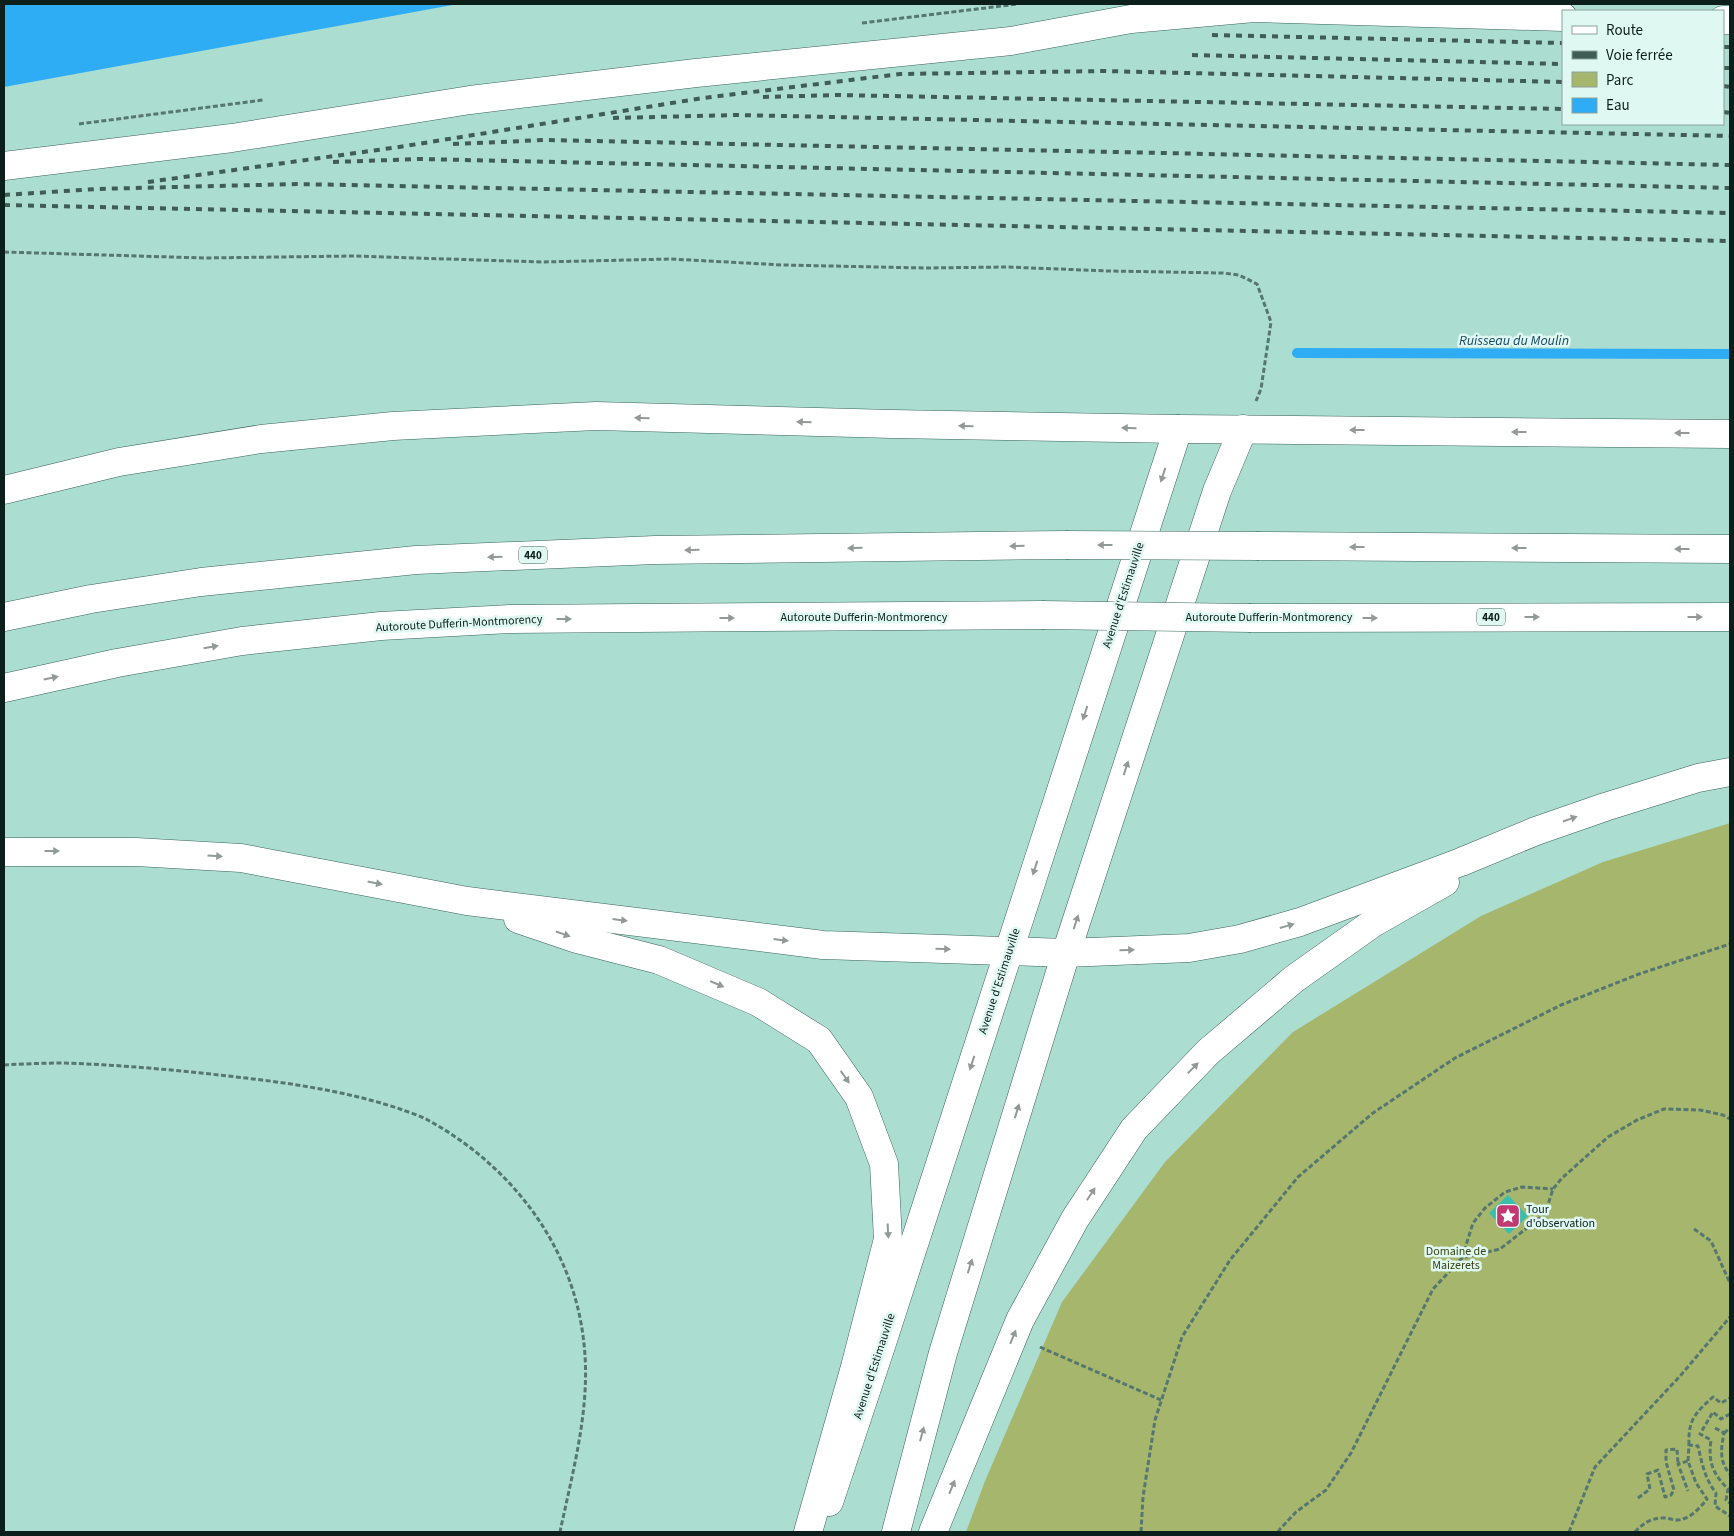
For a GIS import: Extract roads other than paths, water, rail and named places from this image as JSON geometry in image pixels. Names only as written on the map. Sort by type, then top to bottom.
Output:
[{"type":"main road","points":[[4,166],[232,138],[480,99],[696,73],[1011,41],[1131,19],[1254,8],[1562,16]]},
{"type":"main road","points":[[4,490],[119,462],[261,439],[402,426],[596,416],[1178,429],[1730,434]]},
{"type":"main road","name":"Avenue d'Estimauville","points":[[819,1532],[1178,429]]},
{"type":"main road","points":[[896,1532],[943,1353],[1066,953],[1217,492],[1243,429]]},
{"type":"main road","name":"440","points":[[4,617],[91,599],[201,582],[416,560],[655,550],[1066,545],[1730,549]]},
{"type":"main road","name":"Autoroute Dufferin-Montmorency","points":[[4,688],[117,663],[242,641],[380,626],[510,619],[1042,615],[1251,618],[1730,616]]},
{"type":"main road","points":[[4,852],[136,852],[240,858],[467,901],[823,945],[1066,953],[1189,948],[1240,939],[1300,922],[1461,862],[1536,831],[1698,778],[1730,772]]},
{"type":"main road","points":[[933,1532],[1020,1320],[1075,1219],[1134,1129],[1208,1052],[1294,979],[1373,923],[1536,831]]},
{"type":"main road","points":[[467,901],[577,939],[659,960],[758,1002],[819,1040],[859,1097],[884,1164],[888,1240],[855,1367],[808,1532]]},
{"type":"water","points":[[4,4],[458,4],[4,87]]},
{"type":"waterway","name":"Ruisseau du Moulin","points":[[1297,353],[1730,354]]},
{"type":"railway","points":[[1212,35],[1562,43]]},
{"type":"railway","points":[[1724,47],[1730,47]]},
{"type":"railway","points":[[1192,55],[1562,64]]},
{"type":"railway","points":[[1724,68],[1730,68]]},
{"type":"railway","points":[[148,182],[399,147],[703,98],[900,74],[1104,71],[1562,82]]},
{"type":"railway","points":[[1724,86],[1730,87]]},
{"type":"railway","points":[[763,97],[838,95],[1562,109]]},
{"type":"railway","points":[[1724,112],[1730,113]]},
{"type":"railway","points":[[613,118],[737,115],[1730,136]]},
{"type":"railway","points":[[453,144],[545,140],[1730,165]]},
{"type":"railway","points":[[333,162],[420,159],[1730,188]]},
{"type":"railway","points":[[4,195],[96,189],[297,184],[1730,213]]},
{"type":"railway","points":[[4,205],[1730,241]]},
{"type":"place","name":"Tour d'observation","points":[[1508,1216]]},
{"type":"park label","name":"Domaine de Maizerets","points":[[1456,1258]]}]
